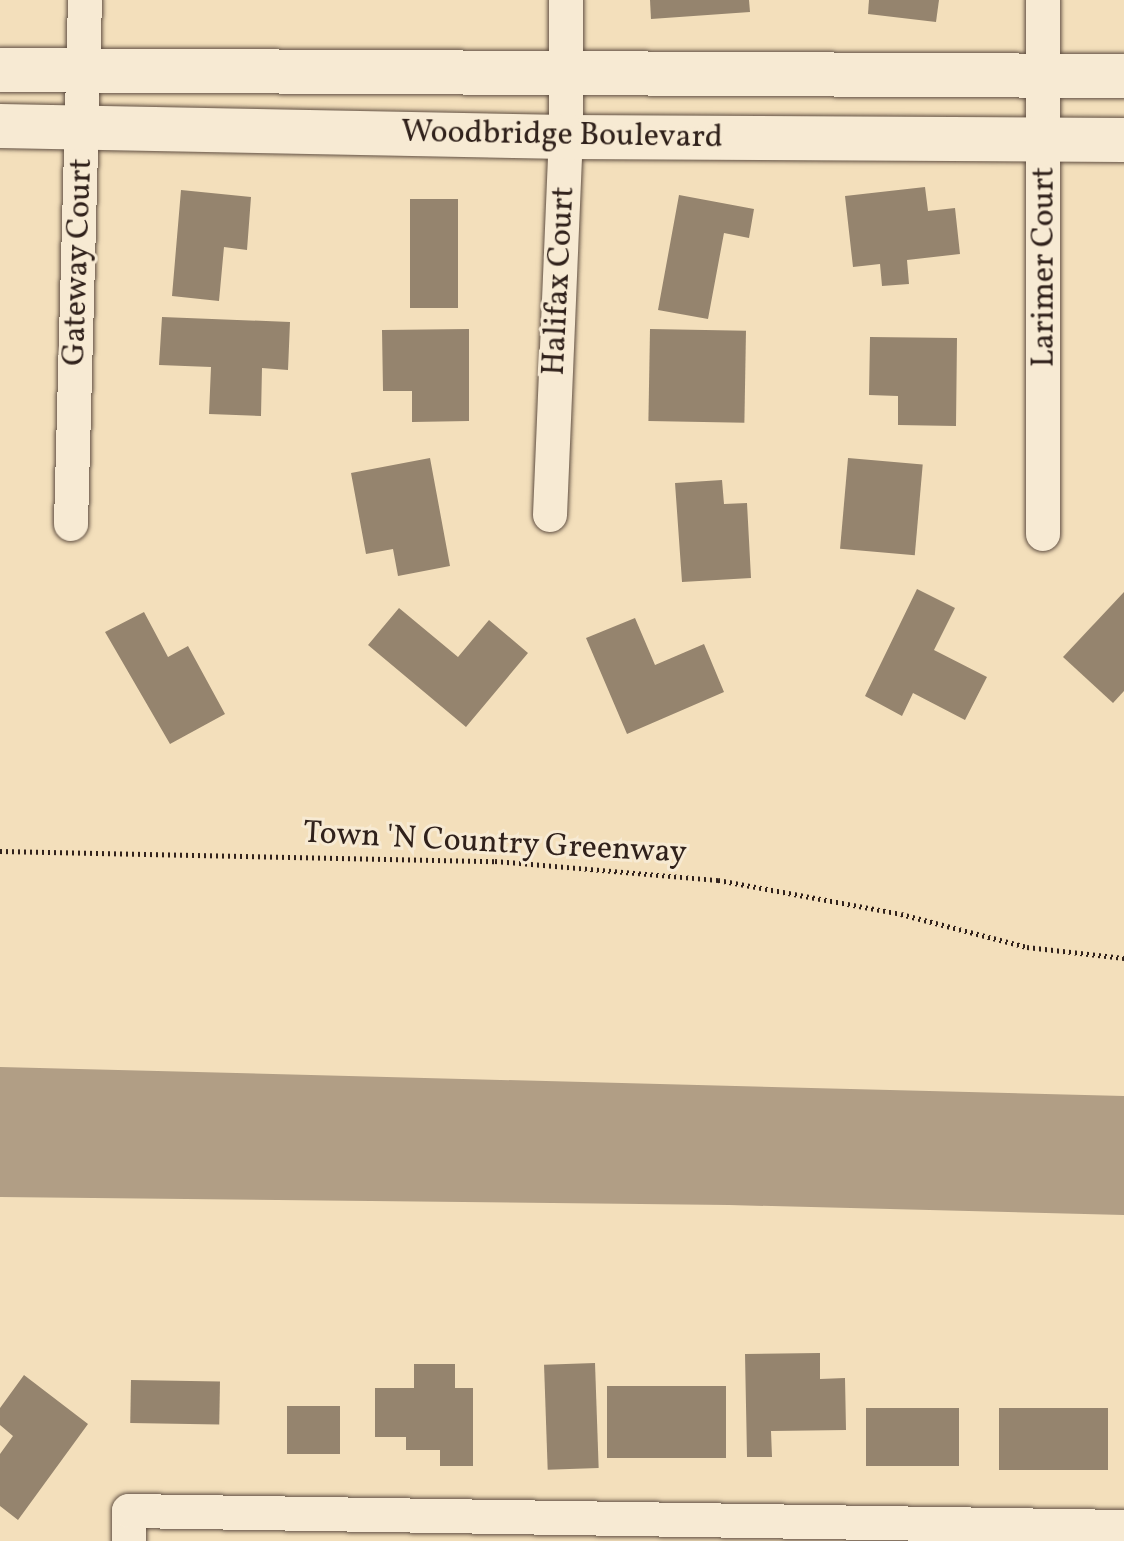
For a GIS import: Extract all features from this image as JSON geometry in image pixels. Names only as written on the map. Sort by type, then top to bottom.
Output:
[{"type":"street","name":"Gateway Court","points":[[71,524],[85,0]]},
{"type":"street","name":"Halifax Court","points":[[550,515],[566,137],[566,0]]},
{"type":"street","name":"Larimer Court","points":[[1043,0],[1043,534]]},
{"type":"street","name":"Woodbridge Boulevard","points":[[0,70],[1124,76]]},
{"type":"street","name":"Woodbridge Boulevard","points":[[0,126],[566,137],[1124,140]]},
{"type":"street","points":[[129,1526],[1124,1527]]},
{"type":"path","name":"Town 'N Country Greenway","points":[[0,851],[495,861],[718,880],[901,914],[1027,947],[1124,958]]},
{"type":"shaded area","points":[[0,1067],[1124,1096],[1124,1215],[729,1205],[0,1197]]},
{"type":"building","points":[[650,0],[749,0],[750,12],[651,19]]},
{"type":"building","points":[[869,0],[939,0],[936,22],[868,14]]},
{"type":"building","points":[[925,187],[928,211],[955,208],[960,254],[907,260],[909,284],[882,286],[880,264],[853,267],[845,196]]},
{"type":"building","points":[[181,190],[251,197],[247,250],[224,247],[219,301],[172,296]]},
{"type":"building","points":[[679,195],[754,209],[749,238],[724,233],[708,319],[658,310]]},
{"type":"building","points":[[410,199],[458,199],[458,308],[410,308]]},
{"type":"building","points":[[162,317],[290,322],[288,370],[262,368],[261,416],[209,414],[211,367],[159,365]]},
{"type":"building","points":[[469,329],[469,421],[412,422],[412,391],[383,391],[382,330]]},
{"type":"building","points":[[650,329],[746,331],[744,423],[648,421]]},
{"type":"building","points":[[870,337],[957,338],[956,426],[898,425],[898,396],[869,395]]},
{"type":"building","points":[[430,458],[450,566],[398,576],[393,549],[366,554],[351,473]]},
{"type":"building","points":[[848,458],[923,465],[915,555],[840,549]]},
{"type":"building","points":[[722,480],[724,504],[747,503],[751,578],[682,582],[675,483]]},
{"type":"building","points":[[917,589],[955,608],[934,650],[987,677],[965,720],[913,693],[902,716],[865,696]]},
{"type":"building","points":[[1124,592],[1124,691],[1113,703],[1063,657]]},
{"type":"building","points":[[399,608],[458,657],[489,620],[528,653],[466,727],[368,645]]},
{"type":"building","points":[[144,612],[168,657],[188,646],[225,714],[170,744],[105,632]]},
{"type":"building","points":[[635,618],[655,665],[704,644],[724,692],[627,734],[586,638]]},
{"type":"building","points":[[820,1353],[820,1379],[845,1378],[846,1430],[771,1431],[772,1457],[747,1457],[745,1354]]},
{"type":"building","points":[[595,1363],[599,1468],[548,1470],[544,1365]]},
{"type":"building","points":[[414,1364],[455,1364],[455,1388],[473,1388],[473,1466],[440,1466],[440,1450],[406,1450],[406,1437],[375,1437],[375,1388],[414,1388]]},
{"type":"building","points":[[24,1375],[88,1424],[18,1520],[0,1506],[0,1454],[13,1436],[0,1425],[0,1408]]},
{"type":"building","points":[[131,1380],[220,1382],[219,1425],[130,1423]]},
{"type":"building","points":[[607,1386],[726,1386],[726,1458],[607,1458]]},
{"type":"building","points":[[287,1406],[340,1406],[340,1454],[287,1454]]},
{"type":"building","points":[[866,1408],[959,1408],[959,1466],[866,1466]]},
{"type":"building","points":[[999,1408],[1108,1408],[1108,1470],[999,1470]]}]
